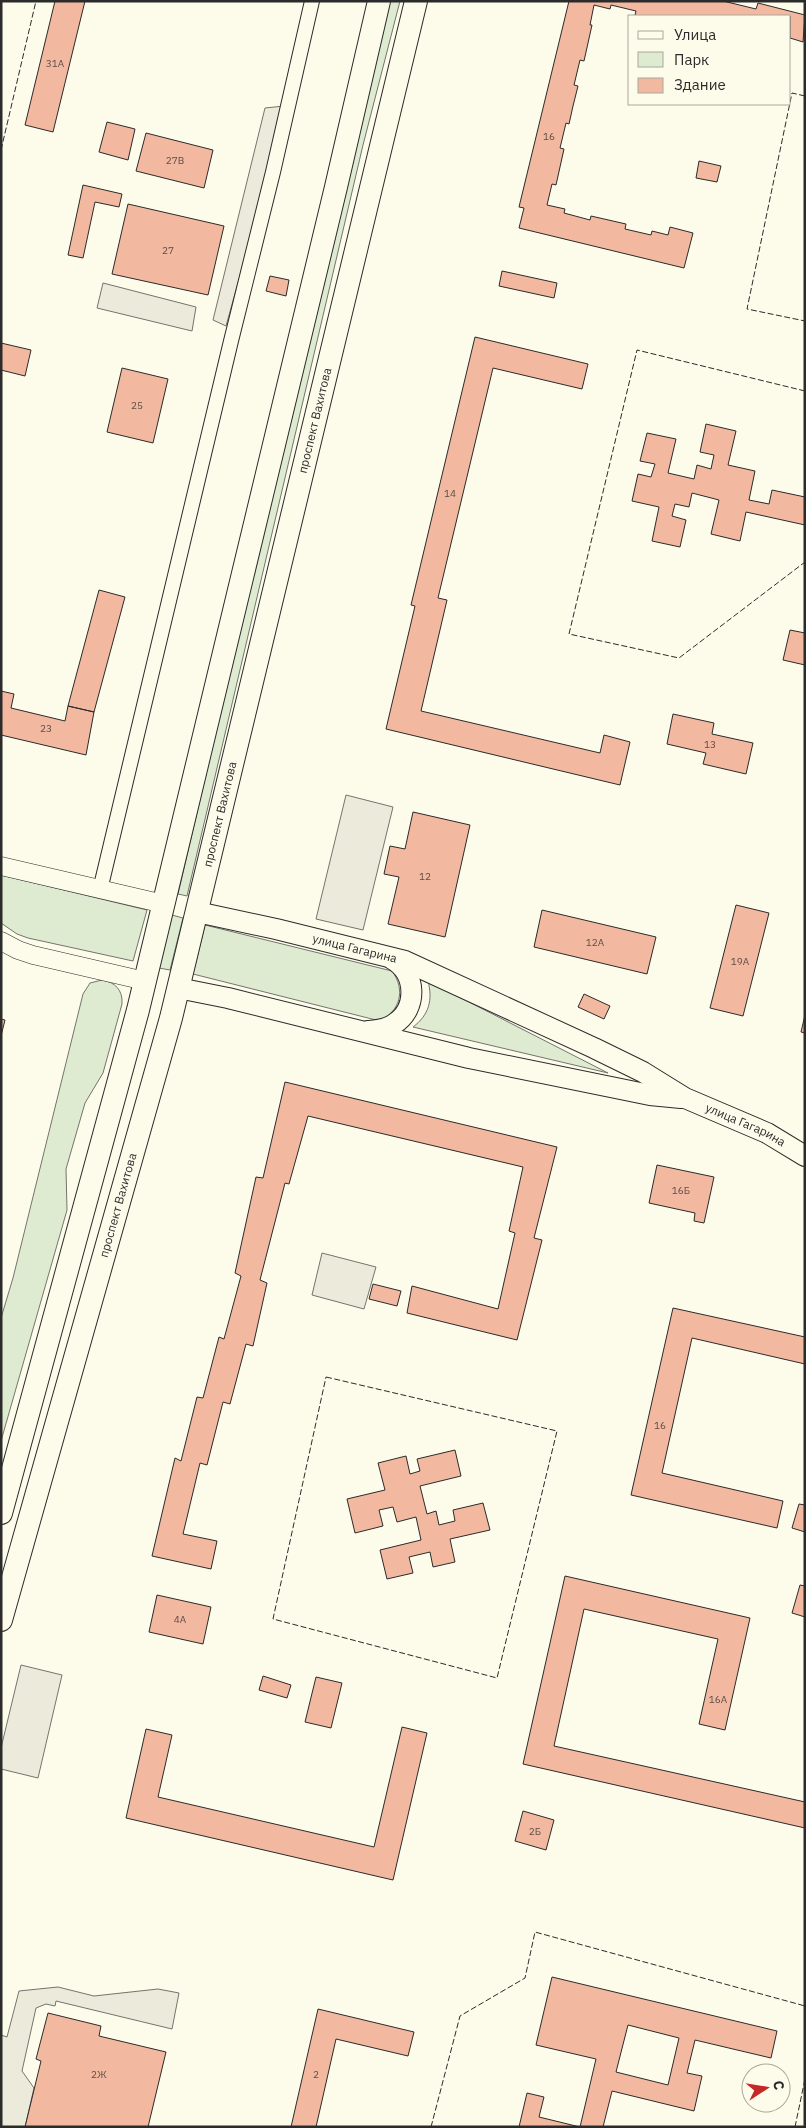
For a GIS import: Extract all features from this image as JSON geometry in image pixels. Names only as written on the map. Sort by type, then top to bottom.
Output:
[{"type":"main road","points":[[1,1513],[145,981],[379,1]]},
{"type":"main road","name":"проспект Вахитова","points":[[1,1620],[171,1018],[416,1]]},
{"type":"main road","name":"улица Гагарина","points":[[164,904],[405,961],[594,1048],[643,1072],[686,1098],[766,1133],[805,1156]]},
{"type":"main road","points":[[361,1032],[380,1030],[394,1025],[404,1014],[411,1001],[411,986],[406,972],[396,962],[379,954]]},
{"type":"main road","name":"улица Гагарина","points":[[145,981],[228,998],[469,1058],[631,1091],[686,1098]]},
{"type":"street","points":[[100,890],[273,172],[312,1]]},
{"type":"street","name":"улица Гагарина","points":[[1,866],[164,904]]},
{"type":"street","name":"улица Гагарина","points":[[1,941],[33,955],[145,981]]},
{"type":"green space","points":[[390,1],[400,1],[363,145],[187,896],[178,894],[353,144]]},
{"type":"green space","points":[[1,875],[147,910],[133,961],[17,934],[1,923]]},
{"type":"green space","points":[[172,915],[183,918],[170,970],[159,968]]},
{"type":"green space","points":[[205,925],[392,971],[399,985],[399,999],[392,1012],[380,1021],[193,974]]},
{"type":"green space","points":[[102,980],[111,983],[120,991],[122,1004],[103,1073],[85,1103],[66,1169],[67,1210],[1,1441],[1,1318],[13,1278],[83,994],[90,983]]},
{"type":"green space","points":[[428,981],[608,1073],[413,1027],[423,1017],[430,1001]]},
{"type":"shaded area","points":[[284,106],[226,326],[213,320],[265,108]]},
{"type":"shaded area","points":[[103,283],[196,307],[192,331],[97,308]]},
{"type":"shaded area","points":[[346,795],[393,807],[363,930],[316,919]]},
{"type":"shaded area","points":[[322,1253],[376,1267],[364,1309],[312,1295]]},
{"type":"shaded area","points":[[21,1665],[62,1675],[38,1778],[1,1769],[1,1748]]},
{"type":"shaded area","points":[[58,1987],[94,1996],[158,1989],[179,1993],[172,2029],[56,2001],[55,2006],[46,2004],[36,2008],[22,2071],[34,2088],[25,2127],[1,2127],[1,2035],[7,2037],[19,1991]]},
{"type":"building","points":[[55,1],[85,1],[53,132],[25,125]]},
{"type":"building","points":[[569,1],[723,1],[756,9],[758,3],[805,15],[803,42],[791,38],[791,15],[635,15],[636,11],[611,5],[610,9],[594,5],[590,25],[592,25],[584,61],[580,60],[574,85],[578,86],[569,124],[566,123],[560,148],[564,149],[556,185],[552,184],[547,205],[565,209],[564,213],[590,220],[591,216],[626,224],[625,229],[651,235],[652,231],[668,235],[670,227],[693,233],[684,268],[519,228],[524,208],[519,207]]},
{"type":"building","points":[[107,122],[135,129],[128,160],[99,152]]},
{"type":"building","points":[[146,133],[213,150],[204,188],[136,171]]},
{"type":"building","points":[[699,161],[721,166],[717,182],[696,178]]},
{"type":"building","points":[[83,185],[122,194],[119,207],[95,202],[83,258],[68,255]]},
{"type":"building","points":[[128,204],[224,226],[208,295],[112,274]]},
{"type":"building","points":[[502,271],[557,283],[554,298],[499,286]]},
{"type":"building","points":[[270,276],[289,280],[286,296],[266,291]]},
{"type":"building","points":[[475,337],[588,364],[582,389],[493,368],[438,598],[447,600],[421,711],[600,753],[604,735],[630,742],[620,785],[386,729],[415,606],[411,605]]},
{"type":"building","points":[[1,343],[31,350],[25,376],[1,370]]},
{"type":"building","points":[[122,368],[168,379],[153,443],[107,432]]},
{"type":"building","points":[[706,424],[736,431],[728,465],[755,471],[749,500],[769,504],[772,490],[805,497],[805,525],[746,512],[740,541],[711,534],[719,500],[692,493],[689,507],[675,504],[672,516],[686,520],[680,547],[652,541],[659,507],[632,501],[638,474],[651,477],[655,464],[640,461],[647,433],[676,439],[668,473],[694,479],[697,465],[711,469],[714,455],[700,452]]},
{"type":"building","points":[[99,590],[125,597],[94,712],[68,706]]},
{"type":"building","points":[[790,630],[805,633],[805,665],[783,660]]},
{"type":"building","points":[[1,691],[14,694],[11,708],[65,721],[68,706],[94,712],[86,755],[1,735]]},
{"type":"building","points":[[673,714],[714,723],[712,734],[753,743],[746,774],[703,764],[706,753],[667,744]]},
{"type":"building","points":[[413,812],[470,825],[445,937],[388,924],[399,877],[384,874],[390,846],[405,849]]},
{"type":"building","points":[[736,905],[769,913],[743,1016],[710,1008]]},
{"type":"building","points":[[542,910],[656,937],[647,974],[534,947]]},
{"type":"building","points":[[584,994],[610,1006],[604,1019],[578,1007]]},
{"type":"building","points":[[805,1015],[805,1033],[801,1032]]},
{"type":"building","points":[[1,1019],[5,1020],[1,1036]]},
{"type":"building","points":[[285,1082],[557,1147],[534,1238],[542,1240],[517,1340],[407,1313],[412,1286],[498,1309],[515,1233],[509,1231],[523,1167],[308,1116],[289,1184],[285,1183],[260,1280],[267,1283],[253,1346],[246,1344],[230,1404],[223,1402],[207,1465],[200,1463],[183,1534],[217,1541],[211,1569],[152,1556],[175,1458],[181,1461],[197,1397],[203,1398],[219,1337],[224,1339],[241,1276],[235,1273],[256,1177],[263,1178]]},
{"type":"building","points":[[657,1165],[714,1177],[704,1223],[694,1221],[695,1213],[649,1203]]},
{"type":"building","points":[[373,1284],[401,1291],[397,1306],[369,1299]]},
{"type":"building","points":[[673,1308],[805,1337],[805,1364],[692,1338],[662,1473],[783,1501],[777,1528],[631,1495]]},
{"type":"building","points":[[455,1450],[461,1476],[420,1486],[427,1514],[436,1511],[439,1525],[455,1521],[453,1510],[483,1503],[490,1530],[450,1539],[455,1562],[433,1567],[430,1552],[409,1557],[413,1573],[387,1579],[380,1550],[421,1540],[416,1517],[397,1522],[393,1507],[379,1510],[383,1526],[355,1533],[347,1499],[385,1490],[378,1463],[406,1456],[410,1474],[420,1471],[417,1459]]},
{"type":"building","points":[[799,1504],[805,1505],[805,1532],[792,1528]]},
{"type":"building","points":[[565,1576],[750,1618],[725,1730],[699,1724],[718,1639],[584,1609],[554,1746],[805,1802],[805,1828],[523,1764]]},
{"type":"building","points":[[800,1585],[805,1586],[805,1617],[792,1613]]},
{"type":"building","points":[[157,1595],[211,1607],[203,1644],[149,1632]]},
{"type":"building","points":[[263,1676],[291,1685],[287,1698],[259,1690]]},
{"type":"building","points":[[316,1677],[342,1683],[331,1728],[305,1722]]},
{"type":"building","points":[[402,1727],[427,1733],[393,1880],[126,1818],[146,1729],[172,1735],[158,1797],[374,1847]]},
{"type":"building","points":[[523,1811],[554,1820],[546,1850],[515,1841]]},
{"type":"building","points":[[552,1977],[777,2031],[771,2058],[695,2040],[687,2073],[702,2076],[694,2111],[612,2091],[603,2127],[580,2127],[596,2059],[536,2045]],"holes":[[[628,2025],[679,2038],[668,2085],[616,2072]]]},
{"type":"building","points":[[318,2009],[414,2032],[408,2056],[336,2039],[316,2127],[291,2127]]},
{"type":"building","points":[[48,2013],[101,2026],[99,2036],[166,2052],[148,2127],[25,2127],[41,2061],[36,2059]]},
{"type":"building","points":[[527,2093],[544,2097],[539,2117],[580,2127],[519,2127]]},
{"type":"fence","points":[[1,150],[36,1]]},
{"type":"fence","points":[[791,98],[792,93],[805,96]]},
{"type":"fence","points":[[790,105],[747,309],[805,321]]},
{"type":"fence","points":[[805,391],[637,350],[569,634],[679,658],[805,562]]},
{"type":"fence","points":[[326,1377],[557,1431],[497,1678],[273,1619],[326,1377]]},
{"type":"fence","points":[[431,2127],[460,2016],[525,1978],[535,1932],[805,2006]]},
{"type":"fence","points":[[795,2127],[805,2079]]}]
